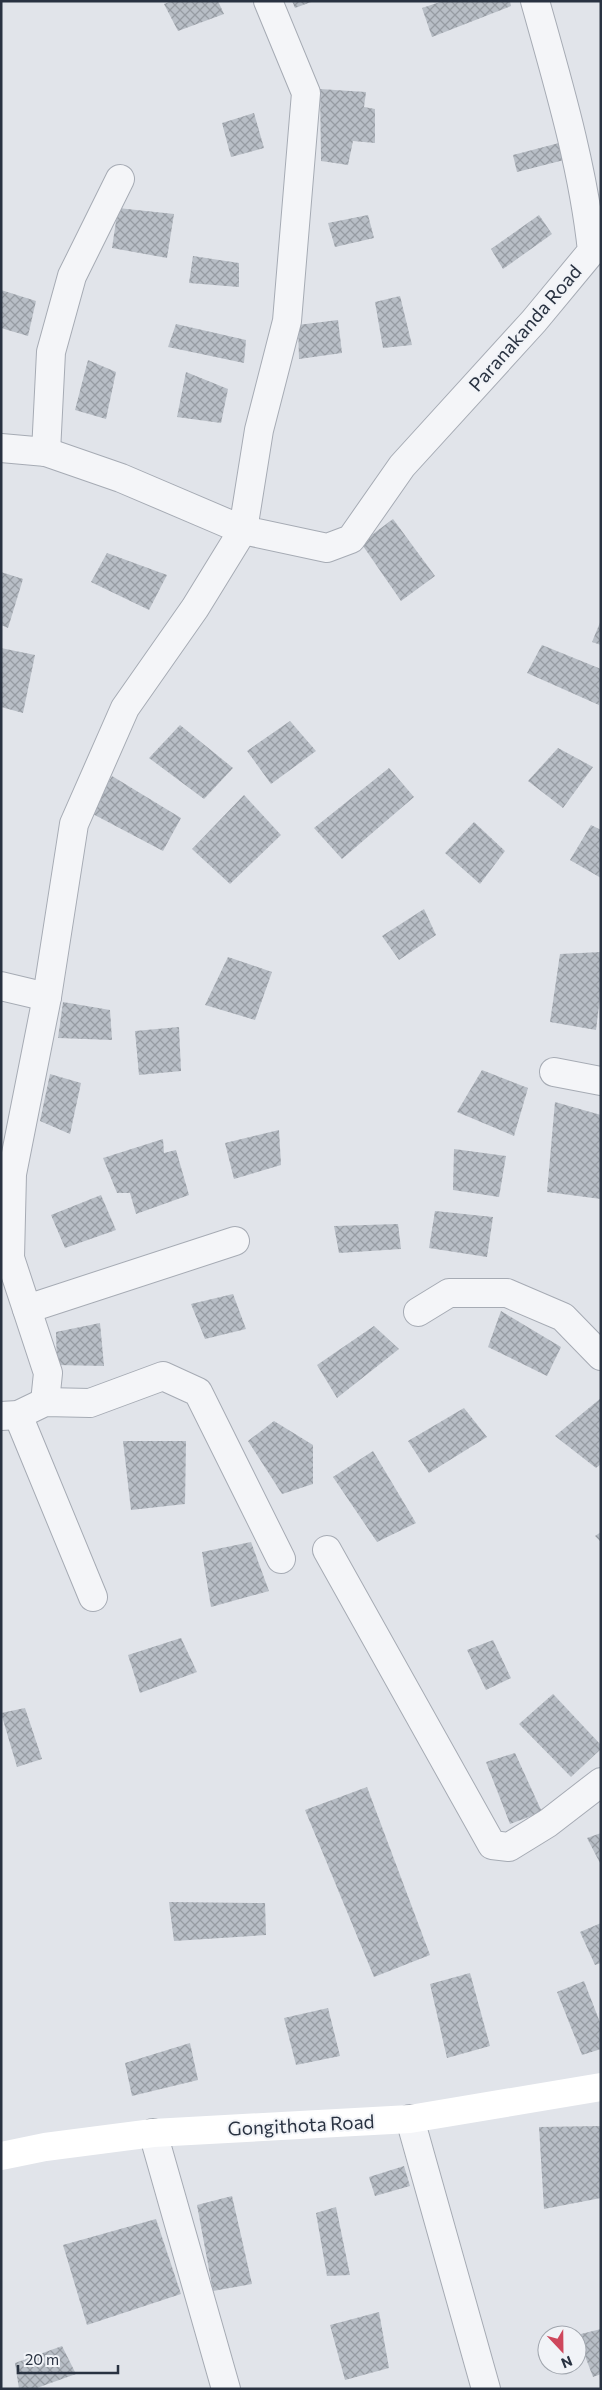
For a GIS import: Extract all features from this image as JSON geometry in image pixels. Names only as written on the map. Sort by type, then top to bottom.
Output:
[{"type":"street","points":[[45,1402],[48,1373],[10,1258],[12,1174],[47,997],[74,824],[125,708],[195,608],[243,530],[259,430],[287,321],[306,93],[268,1]]},
{"type":"street","name":"Paranakanda Road","points":[[243,530],[327,548],[352,539],[402,466],[596,253],[588,208],[570,132],[535,1]]},
{"type":"street","points":[[46,452],[51,352],[69,286],[120,179]]},
{"type":"street","points":[[1,448],[46,452],[121,478],[243,530]]},
{"type":"street","points":[[1,986],[47,997]]},
{"type":"street","points":[[554,1072],[601,1082]]},
{"type":"street","points":[[27,1310],[235,1241]]},
{"type":"street","points":[[418,1312],[449,1293],[507,1293],[563,1317],[601,1356]]},
{"type":"street","points":[[93,1597],[10,1416],[45,1402],[90,1403],[164,1376],[198,1392],[281,1559]]},
{"type":"street","points":[[327,1550],[492,1845],[509,1847],[548,1823],[601,1782]]},
{"type":"street","name":"Gongithota Road","points":[[2,2154],[153,2133],[410,2120],[601,2087]]},
{"type":"street","points":[[410,2120],[486,2389]]},
{"type":"street","points":[[153,2133],[226,2389]]},
{"type":"building","points":[[172,1],[218,1],[224,14],[178,31],[164,4]]},
{"type":"building","points":[[292,1],[314,1],[295,8]]},
{"type":"building","points":[[443,1],[510,1],[511,6],[432,37],[422,8]]},
{"type":"building","points":[[320,89],[366,92],[364,107],[375,109],[375,143],[353,141],[348,165],[321,161]]},
{"type":"building","points":[[254,113],[264,148],[231,157],[222,123]]},
{"type":"building","points":[[559,143],[564,160],[517,172],[513,155]]},
{"type":"building","points":[[118,208],[174,214],[167,258],[112,248]]},
{"type":"building","points":[[368,215],[374,238],[335,247],[328,223]]},
{"type":"building","points":[[539,215],[552,234],[503,269],[491,249]]},
{"type":"building","points":[[193,256],[239,263],[239,287],[189,283]]},
{"type":"building","points":[[1,290],[36,301],[28,336],[1,328]]},
{"type":"building","points":[[400,296],[412,345],[383,348],[375,302]]},
{"type":"building","points":[[338,320],[342,353],[299,359],[298,325]]},
{"type":"building","points":[[176,324],[246,340],[244,363],[168,347]]},
{"type":"building","points":[[88,360],[116,372],[106,419],[75,410]]},
{"type":"building","points":[[186,372],[228,389],[221,423],[177,417]]},
{"type":"building","points":[[393,519],[435,576],[401,601],[361,543]]},
{"type":"building","points":[[107,553],[167,575],[149,610],[91,582]]},
{"type":"building","points":[[1,572],[23,579],[8,628],[1,625]]},
{"type":"building","points":[[601,620],[601,645],[592,642]]},
{"type":"building","points":[[542,645],[601,669],[599,705],[527,673]]},
{"type":"building","points":[[1,648],[35,655],[23,713],[1,707]]},
{"type":"building","points":[[290,721],[316,751],[271,784],[247,751]]},
{"type":"building","points":[[180,725],[233,768],[204,799],[149,758]]},
{"type":"building","points":[[558,748],[593,767],[563,808],[528,781]]},
{"type":"building","points":[[389,768],[414,797],[342,859],[314,828]]},
{"type":"building","points":[[112,776],[181,818],[163,851],[91,813]]},
{"type":"building","points":[[244,795],[281,835],[230,884],[192,849]]},
{"type":"building","points":[[474,822],[505,851],[480,884],[445,853]]},
{"type":"building","points":[[591,825],[601,830],[601,878],[570,860]]},
{"type":"building","points":[[424,909],[436,935],[399,960],[382,936]]},
{"type":"building","points":[[601,952],[601,989],[596,1030],[550,1022],[560,954]]},
{"type":"building","points":[[228,957],[272,972],[255,1020],[205,1005]]},
{"type":"building","points":[[63,1002],[110,1010],[112,1040],[58,1038]]},
{"type":"building","points":[[179,1027],[181,1071],[139,1075],[135,1031]]},
{"type":"building","points":[[482,1070],[528,1088],[514,1136],[457,1112]]},
{"type":"building","points":[[50,1074],[81,1083],[70,1134],[40,1121]]},
{"type":"building","points":[[555,1102],[601,1115],[601,1199],[547,1192]]},
{"type":"building","points":[[279,1130],[281,1165],[234,1179],[225,1143]]},
{"type":"building","points":[[163,1139],[164,1153],[176,1150],[189,1195],[136,1214],[130,1193],[117,1193],[103,1158]]},
{"type":"building","points":[[454,1149],[506,1156],[499,1197],[453,1190]]},
{"type":"building","points":[[101,1195],[116,1230],[65,1248],[51,1215]]},
{"type":"building","points":[[435,1211],[493,1217],[487,1257],[429,1248]]},
{"type":"building","points":[[398,1224],[401,1249],[339,1253],[334,1226]]},
{"type":"building","points":[[233,1294],[246,1329],[205,1339],[191,1304]]},
{"type":"building","points":[[501,1311],[561,1347],[547,1376],[488,1347]]},
{"type":"building","points":[[100,1323],[104,1366],[57,1365],[56,1332]]},
{"type":"building","points":[[374,1326],[399,1349],[337,1398],[317,1365]]},
{"type":"building","points":[[601,1398],[601,1464],[596,1468],[555,1436]]},
{"type":"building","points":[[464,1408],[487,1437],[429,1473],[408,1441]]},
{"type":"building","points":[[274,1421],[313,1445],[313,1484],[282,1494],[248,1441]]},
{"type":"building","points":[[123,1441],[186,1441],[185,1504],[131,1510]]},
{"type":"building","points":[[373,1451],[416,1523],[377,1542],[333,1477]]},
{"type":"building","points":[[601,1532],[601,1542],[595,1536]]},
{"type":"building","points":[[251,1542],[269,1591],[211,1607],[202,1552]]},
{"type":"building","points":[[181,1638],[197,1672],[140,1693],[128,1655]]},
{"type":"building","points":[[493,1640],[511,1678],[486,1690],[467,1650]]},
{"type":"building","points":[[553,1694],[601,1745],[601,1749],[571,1777],[519,1724]]},
{"type":"building","points":[[25,1708],[42,1759],[17,1767],[1,1713]]},
{"type":"building","points":[[515,1753],[542,1812],[510,1824],[486,1762]]},
{"type":"building","points":[[367,1787],[430,1955],[374,1977],[305,1810]]},
{"type":"building","points":[[601,1833],[601,1865],[587,1838]]},
{"type":"building","points":[[169,1902],[265,1903],[266,1935],[174,1941]]},
{"type":"building","points":[[601,1923],[601,1963],[595,1965],[580,1932]]},
{"type":"building","points":[[470,1973],[490,2046],[447,2058],[430,1984]]},
{"type":"building","points":[[584,1981],[601,2025],[601,2049],[582,2055],[557,1992]]},
{"type":"building","points":[[328,2008],[340,2056],[296,2065],[284,2018]]},
{"type":"building","points":[[190,2043],[198,2080],[132,2096],[125,2063]]},
{"type":"building","points":[[601,2126],[601,2198],[544,2209],[539,2127]]},
{"type":"building","points":[[404,2166],[410,2186],[375,2196],[369,2177]]},
{"type":"building","points":[[232,2196],[252,2284],[213,2291],[197,2205]]},
{"type":"building","points":[[336,2207],[350,2275],[327,2276],[316,2213]]},
{"type":"building","points":[[156,2219],[181,2294],[87,2325],[63,2245]]},
{"type":"building","points":[[379,2312],[389,2368],[345,2380],[330,2325]]},
{"type":"building","points":[[601,2329],[601,2374],[593,2377],[587,2361],[587,2332]]},
{"type":"building","points":[[62,2346],[76,2374],[34,2389],[19,2389],[15,2363]]}]
